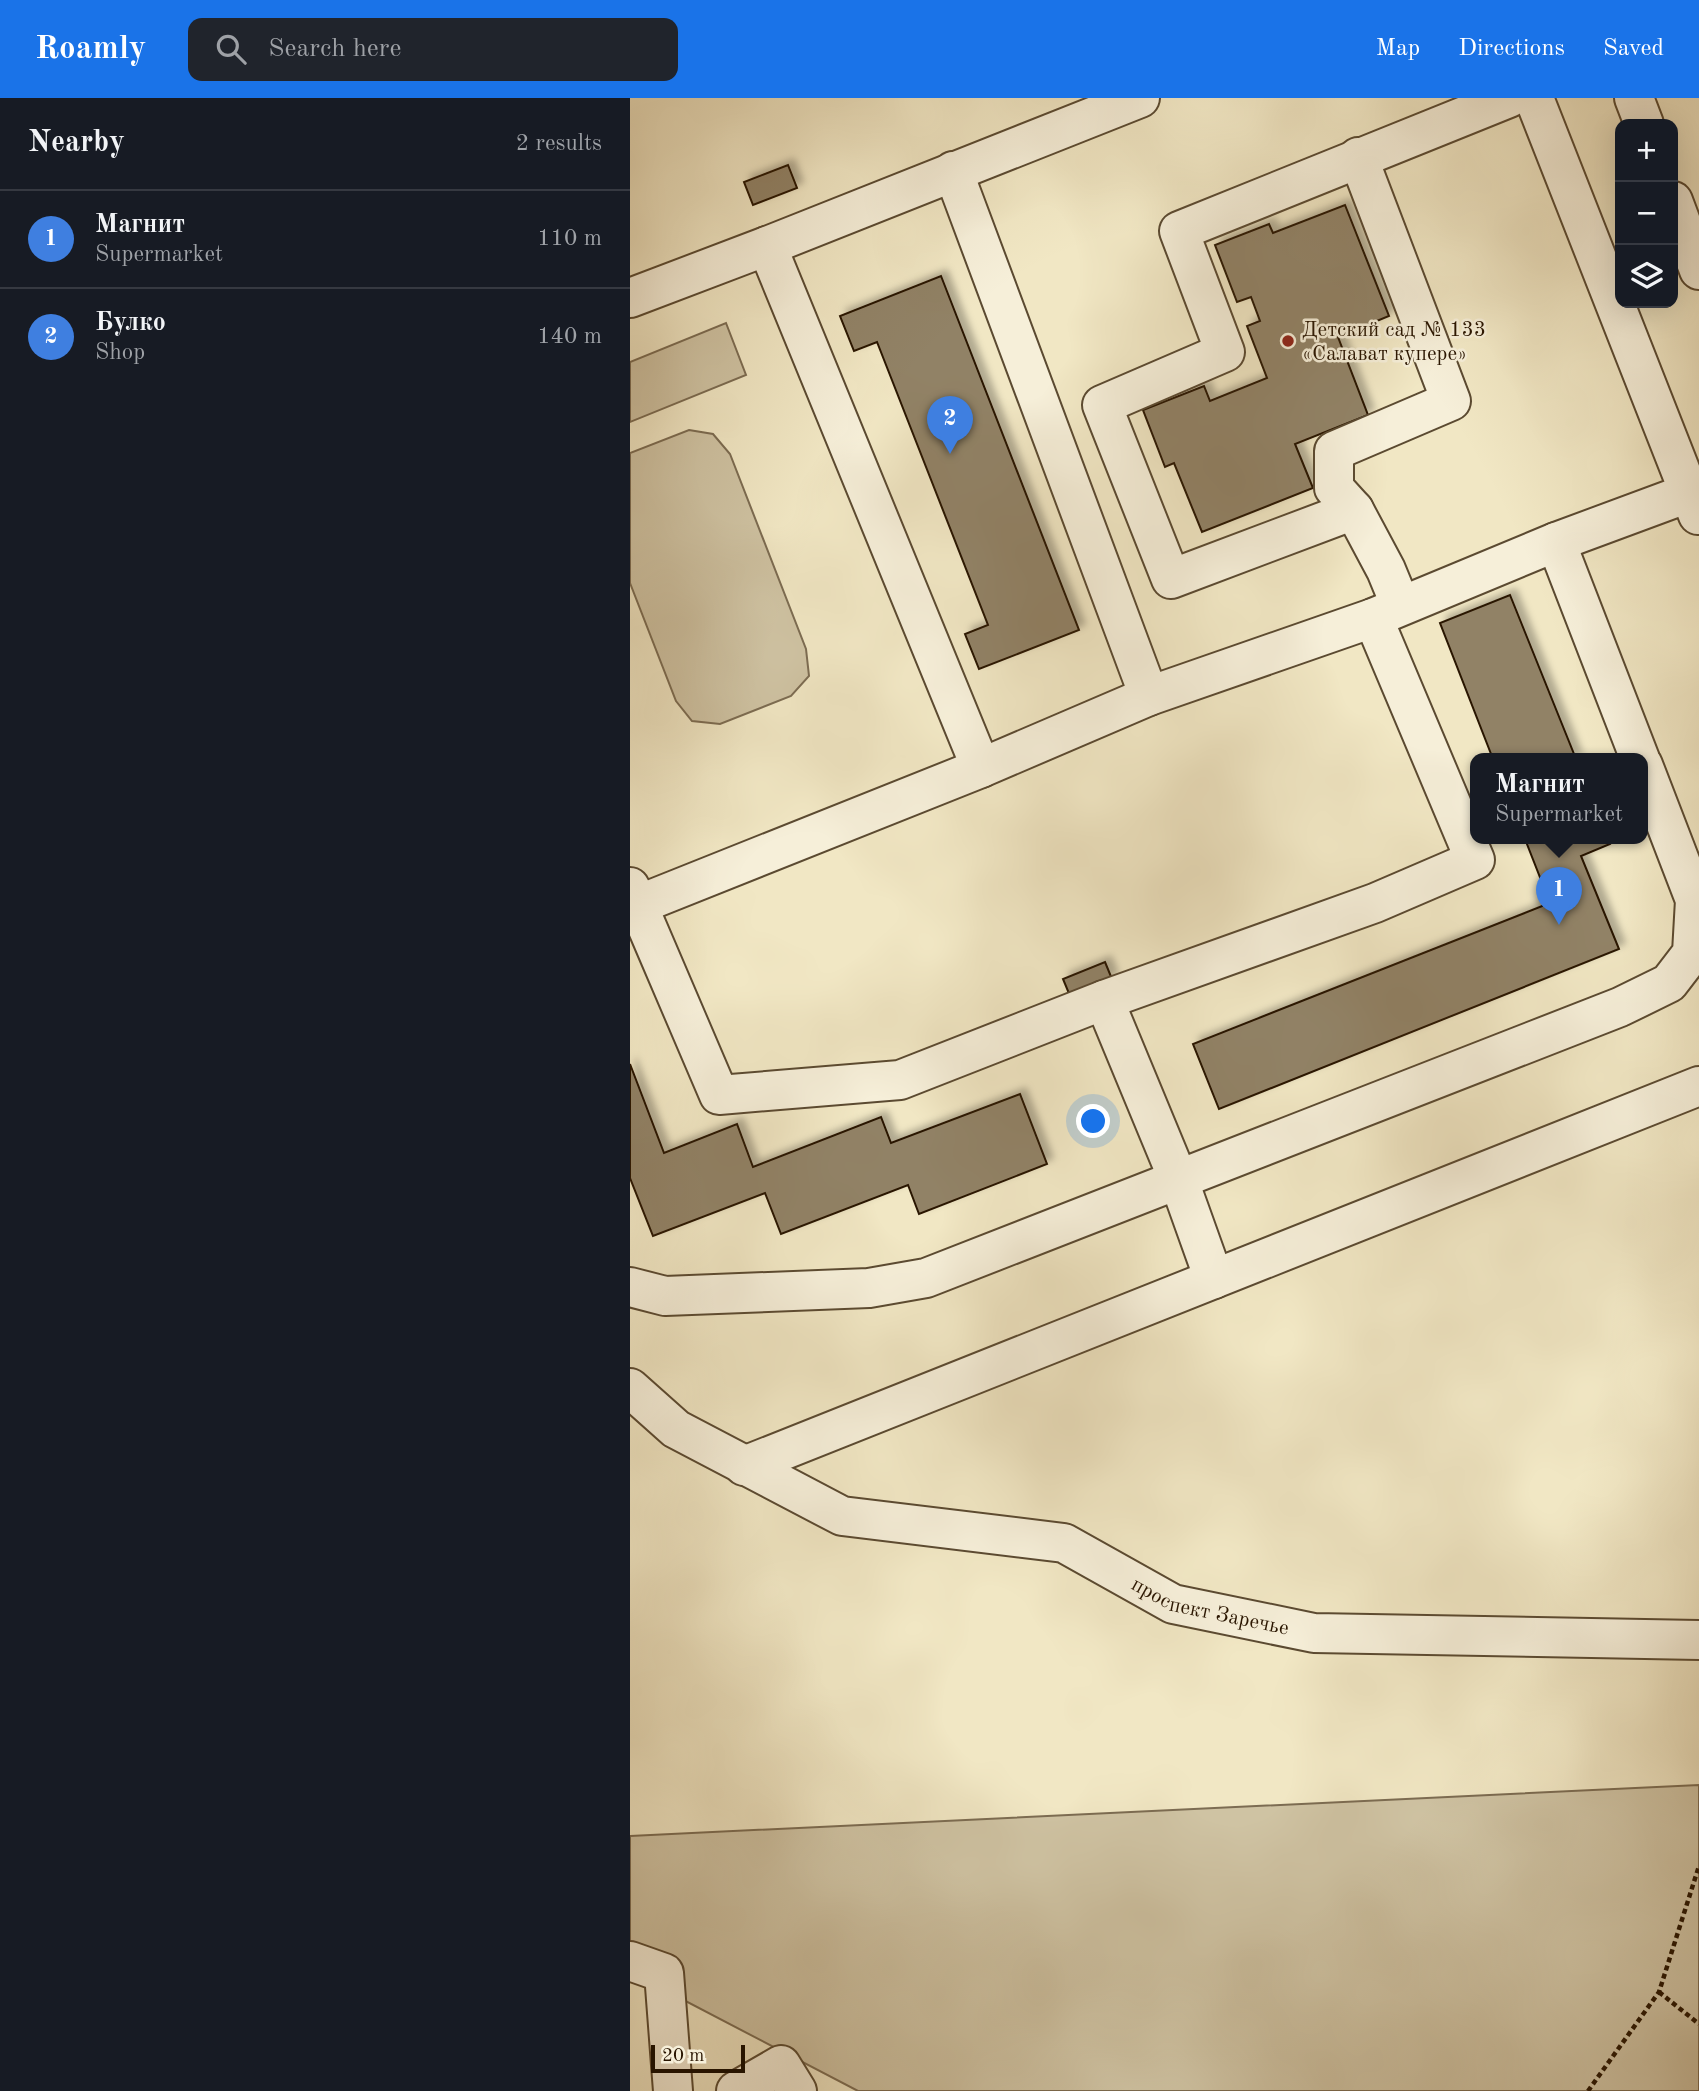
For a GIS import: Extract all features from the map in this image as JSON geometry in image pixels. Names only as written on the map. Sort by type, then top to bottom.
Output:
[{"type":"street","points":[[630,298],[1140,98]]},
{"type":"street","points":[[1354,510],[1171,579],[1102,405],[1225,352],[1179,231],[1508,98]]},
{"type":"street","points":[[1358,157],[1451,401],[1334,451],[1334,488],[1354,510],[1386,570],[1386,611],[1475,860],[1375,903],[1104,1000],[900,1080],[719,1095],[632,900],[981,768],[1149,696],[1386,611],[1556,542],[1696,499],[1534,98]]},
{"type":"street","points":[[1634,98],[1642,119]]},
{"type":"street","points":[[953,171],[1149,696]]},
{"type":"street","points":[[1678,214],[1699,270]]},
{"type":"street","points":[[767,246],[981,768]]},
{"type":"street","points":[[1556,542],[1638,753]]},
{"type":"street","points":[[630,1287],[665,1296],[869,1288],[926,1278],[1620,1007],[1669,984],[1692,953],[1695,900],[1648,778]]},
{"type":"street","points":[[1104,1000],[1179,1181],[1214,1279]]},
{"type":"street","points":[[744,1466],[1699,1086]]},
{"type":"street","name":"проспект Заречье","points":[[630,1388],[676,1429],[842,1516],[1064,1543],[1173,1604],[1314,1633],[1699,1640]]},
{"type":"street","points":[[630,1961],[664,1973],[673,2091]]},
{"type":"street","points":[[736,2091],[781,2065],[797,2091]]},
{"type":"path","points":[[1588,2091],[1659,1992],[1699,1866]]},
{"type":"path","points":[[1659,1992],[1699,2024]]},
{"type":"shaded area","points":[[726,323],[746,375],[630,422],[630,362]]},
{"type":"shaded area","points":[[689,430],[713,434],[730,454],[806,649],[809,676],[791,696],[720,724],[692,721],[676,701],[630,583],[630,453]]},
{"type":"shaded area","points":[[1699,1785],[1699,2091],[858,2091],[630,1972],[630,1836]]},
{"type":"building","points":[[788,165],[797,188],[753,205],[744,182]]},
{"type":"building","points":[[1345,205],[1389,316],[1338,337],[1368,415],[1295,444],[1313,488],[1202,532],[1174,463],[1165,467],[1143,410],[1204,386],[1210,401],[1267,378],[1247,326],[1260,321],[1251,297],[1237,302],[1215,245],[1269,224],[1273,233]]},
{"type":"building","points":[[941,276],[1079,630],[979,669],[965,634],[988,625],[877,342],[854,351],[840,316]]},
{"type":"building","points":[[1510,595],[1574,753],[1491,753],[1440,623]]},
{"type":"building","points":[[1527,844],[1610,844],[1581,856],[1619,949],[1219,1109],[1193,1044],[1550,903]]},
{"type":"building","points":[[1105,962],[1112,979],[1070,996],[1063,979]]},
{"type":"building","points":[[630,1064],[664,1153],[737,1124],[753,1167],[881,1117],[891,1143],[1020,1094],[1047,1164],[919,1214],[908,1185],[781,1234],[765,1193],[653,1236],[630,1178]]},
{"type":"place","name":"Детский сад № 133 «Салават купере»","points":[[1288,341]]},
{"type":"place","name":"Булко","points":[[950,454]]},
{"type":"place","name":"Магнит","points":[[1559,925]]}]
